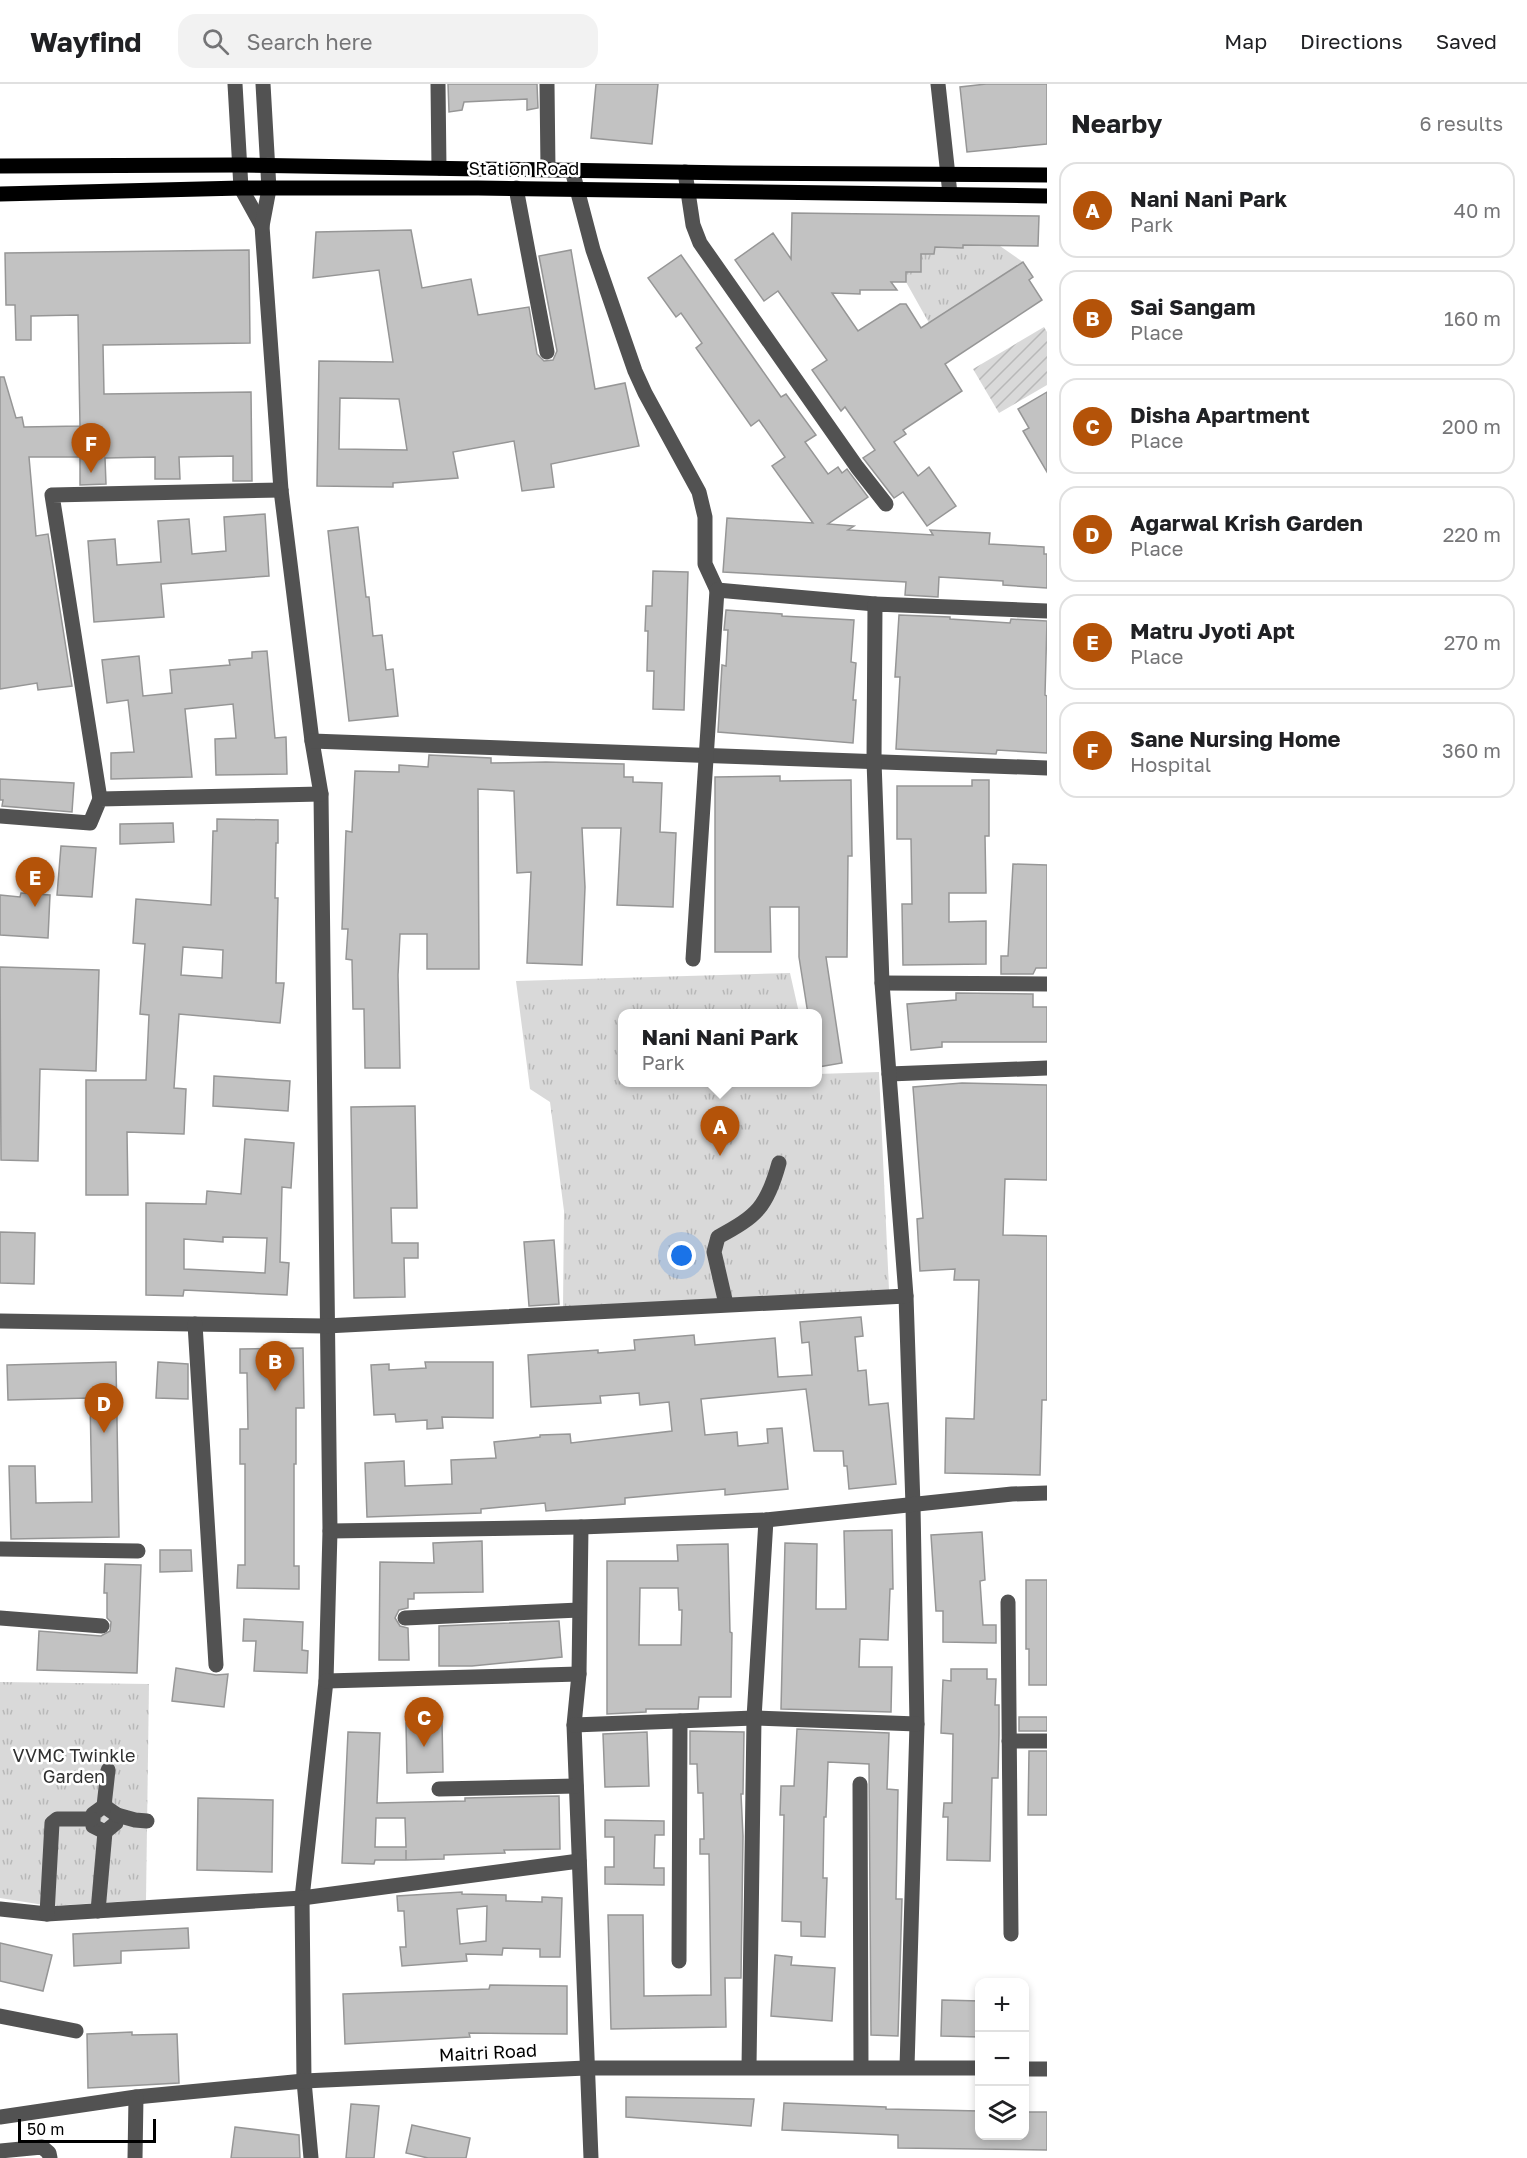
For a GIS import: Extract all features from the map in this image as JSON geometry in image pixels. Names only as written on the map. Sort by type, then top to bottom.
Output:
[{"type":"main road","name":"Station Road","points":[[0,166],[239,165],[1047,175]]},
{"type":"main road","name":"Station Road","points":[[0,194],[241,188],[516,188],[1047,196]]},
{"type":"street","points":[[235,84],[241,188],[262,226]]},
{"type":"street","points":[[263,84],[269,189],[262,226],[281,490],[312,741],[321,794],[330,1530],[326,1681],[302,1898],[304,2081],[311,2158]]},
{"type":"street","points":[[438,84],[439,168]]},
{"type":"street","points":[[547,84],[548,169]]},
{"type":"street","points":[[938,84],[950,194]]},
{"type":"street","points":[[572,170],[593,250],[635,371],[699,492],[705,517],[705,564],[717,590],[693,959]]},
{"type":"street","points":[[685,172],[693,225],[700,243],[857,467],[886,504]]},
{"type":"street","points":[[516,188],[547,352]]},
{"type":"street","points":[[0,816],[90,823],[100,799],[52,495],[281,490]]},
{"type":"street","points":[[717,590],[875,604],[1047,611]]},
{"type":"street","points":[[875,604],[874,761],[882,982],[906,1296],[913,1506],[917,1724],[908,2067]]},
{"type":"street","points":[[312,741],[1047,768]]},
{"type":"street","points":[[100,799],[321,794]]},
{"type":"street","points":[[882,982],[1047,984]]},
{"type":"street","points":[[889,1074],[1047,1068]]},
{"type":"street","points":[[726,1304],[714,1252],[718,1237],[758,1211],[772,1189],[779,1163]]},
{"type":"street","points":[[0,1321],[326,1326],[906,1296]]},
{"type":"street","points":[[195,1324],[216,1665]]},
{"type":"street","points":[[330,1530],[581,1527],[766,1520],[1047,1492]]},
{"type":"street","points":[[749,2067],[754,1718],[766,1520]]},
{"type":"street","points":[[581,1527],[579,1674],[574,1725],[591,2158]]},
{"type":"street","points":[[0,1549],[138,1551]]},
{"type":"street","points":[[1008,1602],[1011,1934]]},
{"type":"street","points":[[405,1618],[579,1610]]},
{"type":"street","points":[[0,1618],[102,1626]]},
{"type":"street","points":[[326,1681],[579,1674]]},
{"type":"street","points":[[574,1725],[754,1718],[917,1724]]},
{"type":"street","points":[[679,1962],[680,1721]]},
{"type":"street","points":[[1009,1742],[1047,1741]]},
{"type":"street","points":[[98,1911],[105,1832],[116,1823],[110,1811],[108,1770]]},
{"type":"street","points":[[860,1784],[861,2067]]},
{"type":"street","points":[[439,1790],[576,1786]]},
{"type":"street","points":[[105,1832],[93,1826],[93,1814],[110,1811],[135,1820],[147,1821]]},
{"type":"street","points":[[47,1914],[52,1823],[57,1819],[93,1819]]},
{"type":"street","points":[[0,1909],[47,1914],[302,1898],[579,1860]]},
{"type":"street","points":[[0,2016],[76,2031]]},
{"type":"street","name":"Maitri Road","points":[[0,2117],[136,2097],[304,2081],[586,2068],[975,2068]]},
{"type":"street","points":[[1029,2069],[1047,2069]]},
{"type":"street","points":[[135,2158],[136,2097]]},
{"type":"street","points":[[0,2151],[42,2147],[49,2152],[50,2158]]},
{"type":"green space","points":[[963,233],[974,233],[974,245],[1000,246],[1023,262],[929,323],[906,282],[906,272],[921,272],[921,254],[934,254],[935,247],[963,248]]},
{"type":"green space","points":[[1044,327],[1047,332],[1047,385],[999,413],[973,369]]},
{"type":"green space","points":[[790,973],[798,1009],[618,1009],[618,1087],[822,1087],[822,1074],[879,1072],[889,1290],[563,1307],[564,1211],[550,1102],[530,1089],[516,981]]},
{"type":"green space","name":"VVMC Twinkle Garden","points":[[0,1682],[149,1684],[146,1900],[50,1906],[0,1898]]},
{"type":"building","points":[[448,84],[537,84],[538,108],[527,110],[527,99],[464,102],[462,110],[449,112]]},
{"type":"building","points":[[596,84],[658,84],[652,144],[591,138]]},
{"type":"building","points":[[986,84],[1047,84],[1047,144],[967,152],[960,87]]},
{"type":"building","points":[[792,213],[1039,216],[1038,246],[935,247],[934,254],[921,254],[921,272],[906,272],[906,282],[891,282],[897,290],[860,290],[860,294],[832,293],[858,331],[900,304],[906,304],[921,328],[1023,262],[1033,277],[1029,280],[1042,300],[945,364],[962,391],[903,430],[906,434],[894,442],[918,476],[929,467],[956,506],[927,526],[903,492],[894,498],[863,458],[875,450],[845,407],[841,411],[812,370],[827,360],[778,291],[764,301],[735,260],[773,233],[791,259]]},
{"type":"building","points":[[411,230],[422,288],[471,279],[478,315],[529,307],[537,354],[544,361],[553,360],[557,351],[539,256],[571,250],[595,389],[625,383],[639,446],[551,464],[554,487],[522,491],[514,441],[453,452],[458,478],[393,483],[393,487],[317,486],[319,361],[393,362],[379,270],[313,278],[316,232]],"holes":[[[340,398],[399,399],[407,450],[339,449]]]},
{"type":"building","points":[[249,250],[250,343],[103,345],[104,394],[251,392],[252,481],[233,481],[233,456],[179,457],[180,479],[155,479],[155,457],[105,458],[106,484],[80,485],[80,457],[29,457],[36,536],[48,534],[72,686],[38,690],[37,683],[0,689],[0,377],[4,377],[16,418],[22,417],[24,427],[80,426],[78,315],[31,316],[31,340],[16,340],[15,305],[6,305],[5,253]]},
{"type":"building","points":[[681,255],[781,397],[786,394],[816,435],[805,442],[828,474],[838,467],[842,473],[847,469],[868,497],[828,524],[854,526],[848,530],[933,535],[930,530],[990,533],[989,544],[1044,547],[1044,554],[1047,554],[1047,588],[1003,585],[1003,581],[939,577],[938,597],[905,595],[906,582],[723,572],[727,518],[813,523],[772,466],[785,457],[759,420],[751,426],[696,348],[702,343],[681,313],[676,317],[648,278]]},
{"type":"building","points":[[1047,392],[1047,472],[1023,431],[1029,428],[1018,409]]},
{"type":"building","points":[[265,514],[269,576],[161,584],[164,617],[94,622],[88,541],[115,539],[117,565],[161,562],[158,521],[189,519],[192,554],[226,551],[224,517]]},
{"type":"building","points":[[358,527],[373,636],[382,635],[386,670],[393,669],[398,716],[349,721],[328,531]]},
{"type":"building","points":[[653,571],[688,572],[684,710],[653,709],[654,671],[647,671],[648,631],[645,631],[646,606],[652,606]]},
{"type":"building","points":[[726,610],[854,620],[851,662],[856,663],[853,743],[718,732],[722,665],[726,666],[728,630],[724,630]]},
{"type":"building","points":[[899,615],[1010,623],[1011,619],[1047,621],[1045,695],[1047,696],[1047,753],[997,750],[996,754],[896,749],[900,677],[895,677]]},
{"type":"building","points":[[267,651],[275,738],[286,737],[287,774],[216,775],[215,739],[236,738],[233,704],[185,709],[192,777],[111,779],[111,753],[134,752],[128,700],[107,703],[102,660],[139,656],[143,696],[172,693],[170,670],[230,665],[229,660],[252,658],[252,652]]},
{"type":"building","points":[[429,755],[491,758],[491,763],[624,764],[624,777],[633,777],[633,782],[662,783],[660,832],[676,833],[673,907],[617,905],[621,828],[582,828],[585,887],[582,965],[527,963],[531,872],[517,873],[514,791],[478,789],[479,969],[427,969],[427,934],[400,934],[398,975],[400,1068],[365,1068],[364,1009],[353,1009],[352,960],[346,959],[348,929],[342,929],[346,831],[352,832],[355,771],[399,772],[399,765],[428,767]]},
{"type":"building","points":[[780,776],[780,781],[851,780],[852,856],[848,856],[847,957],[826,957],[842,1063],[822,1066],[822,1009],[807,1009],[799,957],[799,907],[770,907],[771,952],[715,952],[715,777]]},
{"type":"building","points":[[0,779],[74,783],[72,812],[2,806]]},
{"type":"building","points":[[972,780],[989,780],[989,836],[985,836],[986,893],[949,893],[949,922],[986,921],[986,964],[903,965],[902,904],[912,904],[911,839],[897,839],[897,786],[972,786]]},
{"type":"building","points":[[217,819],[278,820],[275,898],[278,898],[276,983],[284,983],[280,1023],[179,1014],[174,1088],[186,1089],[184,1134],[127,1132],[128,1195],[86,1195],[86,1080],[146,1080],[149,1015],[140,1014],[145,944],[133,943],[136,899],[211,905],[213,831],[217,831]],"holes":[[[183,947],[223,950],[222,978],[181,975]]]},
{"type":"building","points":[[173,823],[174,842],[120,844],[120,824]]},
{"type":"building","points":[[61,846],[96,848],[92,897],[57,895]]},
{"type":"building","points":[[1013,864],[1047,865],[1047,968],[1036,968],[1033,974],[1001,974],[1001,956],[1008,956]]},
{"type":"building","points":[[21,893],[50,895],[48,938],[0,935],[0,895],[20,897]]},
{"type":"building","points":[[0,967],[99,970],[96,1071],[40,1069],[38,1161],[1,1160]]},
{"type":"building","points":[[956,993],[1033,994],[1033,1007],[1047,1007],[1047,1042],[942,1042],[942,1047],[911,1050],[907,1004],[956,1000]]},
{"type":"building","points":[[214,1076],[290,1081],[288,1111],[213,1106]]},
{"type":"building","points":[[962,1083],[1047,1085],[1047,1180],[1005,1179],[1003,1235],[1047,1236],[1047,1400],[1042,1400],[1040,1475],[945,1473],[946,1418],[974,1419],[979,1280],[954,1280],[955,1269],[920,1271],[917,1219],[923,1218],[913,1087]]},
{"type":"building","points":[[415,1106],[417,1208],[391,1208],[392,1243],[418,1243],[418,1258],[404,1258],[405,1297],[354,1298],[351,1107]]},
{"type":"building","points":[[245,1139],[294,1143],[291,1188],[282,1187],[280,1262],[289,1263],[287,1295],[184,1290],[183,1296],[146,1295],[146,1203],[206,1204],[207,1191],[241,1194]],"holes":[[[223,1237],[267,1238],[265,1273],[184,1269],[184,1239],[223,1242]]]},
{"type":"building","points":[[0,1232],[35,1233],[34,1284],[0,1283]]},
{"type":"building","points":[[554,1240],[559,1304],[529,1306],[524,1242]]},
{"type":"building","points":[[861,1317],[863,1336],[855,1337],[858,1371],[866,1370],[869,1405],[888,1403],[896,1484],[849,1489],[843,1451],[814,1451],[806,1389],[701,1399],[705,1435],[737,1432],[738,1446],[768,1443],[767,1429],[782,1428],[788,1489],[725,1495],[725,1489],[625,1498],[625,1504],[546,1511],[545,1503],[481,1509],[481,1513],[367,1517],[365,1463],[404,1461],[405,1486],[452,1484],[451,1460],[496,1458],[494,1442],[540,1437],[540,1435],[570,1434],[571,1443],[672,1431],[669,1402],[640,1405],[639,1393],[600,1396],[601,1403],[531,1407],[528,1355],[635,1350],[634,1340],[694,1335],[695,1345],[775,1338],[778,1377],[812,1375],[809,1342],[802,1343],[800,1322]]},
{"type":"building","points":[[303,1348],[304,1408],[296,1408],[296,1464],[294,1464],[294,1566],[299,1566],[299,1589],[237,1588],[238,1565],[245,1565],[245,1464],[240,1464],[240,1429],[248,1429],[247,1373],[240,1373],[240,1349]]},
{"type":"building","points":[[116,1362],[119,1537],[11,1539],[9,1466],[35,1466],[36,1503],[92,1502],[90,1398],[8,1400],[7,1365]]},
{"type":"building","points":[[158,1362],[188,1364],[188,1399],[156,1398]]},
{"type":"building","points":[[425,1362],[493,1362],[493,1418],[442,1417],[443,1428],[427,1429],[427,1420],[396,1422],[395,1414],[374,1415],[371,1365],[389,1364],[389,1370],[426,1368]]},
{"type":"building","points":[[892,1530],[893,1589],[890,1589],[888,1640],[860,1639],[859,1667],[892,1667],[891,1712],[781,1709],[785,1543],[817,1544],[816,1609],[846,1609],[844,1531]]},
{"type":"building","points":[[982,1532],[985,1580],[980,1581],[983,1625],[996,1625],[996,1643],[943,1642],[943,1611],[936,1611],[931,1535]]},
{"type":"building","points":[[482,1541],[483,1592],[414,1593],[414,1599],[408,1599],[408,1608],[399,1610],[395,1618],[400,1626],[408,1628],[409,1660],[379,1660],[380,1562],[434,1563],[433,1543]]},
{"type":"building","points":[[728,1544],[730,1632],[732,1633],[731,1697],[699,1697],[698,1709],[646,1709],[646,1712],[607,1714],[607,1561],[678,1561],[677,1545]],"holes":[[[640,1588],[678,1588],[679,1610],[682,1610],[681,1645],[639,1645]]]},
{"type":"building","points":[[160,1550],[191,1550],[192,1571],[160,1572]]},
{"type":"building","points":[[105,1564],[141,1565],[137,1673],[37,1670],[39,1631],[101,1636],[110,1631],[111,1622],[107,1618],[107,1593],[104,1593]]},
{"type":"building","points":[[1026,1580],[1047,1580],[1047,1685],[1029,1685],[1029,1649],[1026,1649]]},
{"type":"building","points":[[244,1619],[303,1622],[302,1650],[308,1651],[307,1673],[254,1671],[256,1641],[243,1641]]},
{"type":"building","points":[[559,1621],[562,1657],[472,1666],[439,1666],[439,1626]]},
{"type":"building","points":[[176,1668],[216,1675],[228,1674],[224,1707],[172,1701]]},
{"type":"building","points":[[951,1669],[987,1669],[987,1679],[996,1679],[995,1705],[999,1705],[998,1778],[992,1778],[990,1861],[947,1860],[948,1817],[943,1817],[944,1803],[952,1803],[953,1734],[941,1733],[943,1680],[951,1681]]},
{"type":"building","points":[[1019,1717],[1047,1717],[1047,1731],[1019,1731]]},
{"type":"building","points":[[442,1722],[443,1772],[407,1773],[406,1723]]},
{"type":"building","points":[[797,1729],[889,1733],[887,1789],[898,1790],[896,1899],[902,1899],[898,2036],[871,2035],[869,1764],[828,1762],[826,1817],[824,1817],[823,1878],[827,1878],[825,1937],[801,1936],[801,1922],[782,1921],[784,1815],[780,1815],[781,1786],[794,1786]]},
{"type":"building","points":[[690,1731],[744,1732],[743,1794],[741,1794],[743,1836],[741,1978],[725,1978],[726,2027],[611,2029],[608,1915],[643,1915],[644,1996],[711,1995],[709,1854],[700,1854],[700,1839],[704,1839],[703,1793],[698,1793],[697,1764],[690,1764]]},
{"type":"building","points":[[348,1732],[380,1733],[377,1803],[559,1796],[560,1849],[504,1850],[505,1853],[444,1855],[444,1859],[375,1860],[374,1864],[342,1863]],"holes":[[[376,1818],[405,1818],[406,1847],[375,1847]]]},
{"type":"building","points":[[647,1732],[649,1786],[605,1787],[603,1734]]},
{"type":"building","points":[[1029,1751],[1047,1751],[1047,1815],[1028,1815]]},
{"type":"building","points":[[198,1798],[273,1800],[272,1872],[197,1870]]},
{"type":"building","points":[[605,1820],[664,1821],[664,1835],[655,1835],[654,1868],[664,1868],[664,1885],[605,1884],[605,1867],[614,1867],[614,1837],[605,1837]]},
{"type":"building","points":[[462,1892],[462,1894],[506,1895],[506,1901],[542,1902],[542,1897],[562,1898],[560,1957],[540,1957],[540,1949],[503,1948],[502,1955],[466,1954],[467,1961],[402,1966],[400,1947],[406,1947],[404,1911],[398,1911],[397,1896]],"holes":[[[487,1906],[486,1941],[460,1944],[457,1909]]]},
{"type":"building","points":[[188,1928],[189,1948],[121,1951],[121,1963],[74,1966],[73,1934]]},
{"type":"building","points":[[0,1943],[52,1955],[43,1991],[0,1981]]},
{"type":"building","points":[[775,1955],[792,1957],[791,1965],[835,1968],[832,2021],[771,2016]]},
{"type":"building","points":[[490,1985],[567,1986],[567,2034],[469,2033],[470,2037],[345,2044],[343,1994],[489,1989]]},
{"type":"building","points":[[942,2000],[975,2001],[975,2037],[941,2036]]},
{"type":"building","points":[[132,2032],[132,2035],[177,2034],[179,2083],[88,2088],[87,2034]]},
{"type":"building","points":[[626,2097],[754,2099],[751,2126],[626,2117]]},
{"type":"building","points":[[784,2103],[975,2111],[975,2140],[1029,2140],[1029,2112],[1047,2112],[1047,2150],[898,2148],[898,2135],[782,2130]]},
{"type":"building","points":[[351,2104],[379,2106],[374,2158],[346,2158]]},
{"type":"building","points":[[412,2125],[470,2138],[466,2158],[428,2158],[406,2153]]},
{"type":"building","points":[[235,2127],[299,2135],[300,2158],[231,2158]]},
{"type":"place","name":"Sane Nursing Home","points":[[91,473]]},
{"type":"place","name":"Matru Jyoti Apt","points":[[35,907]]},
{"type":"place","name":"Nani Nani Park","points":[[720,1156]]},
{"type":"place","name":"Sai Sangam","points":[[275,1391]]},
{"type":"place","name":"Agarwal Krish Garden","points":[[104,1433]]},
{"type":"place","name":"Disha Apartment","points":[[424,1747]]}]
